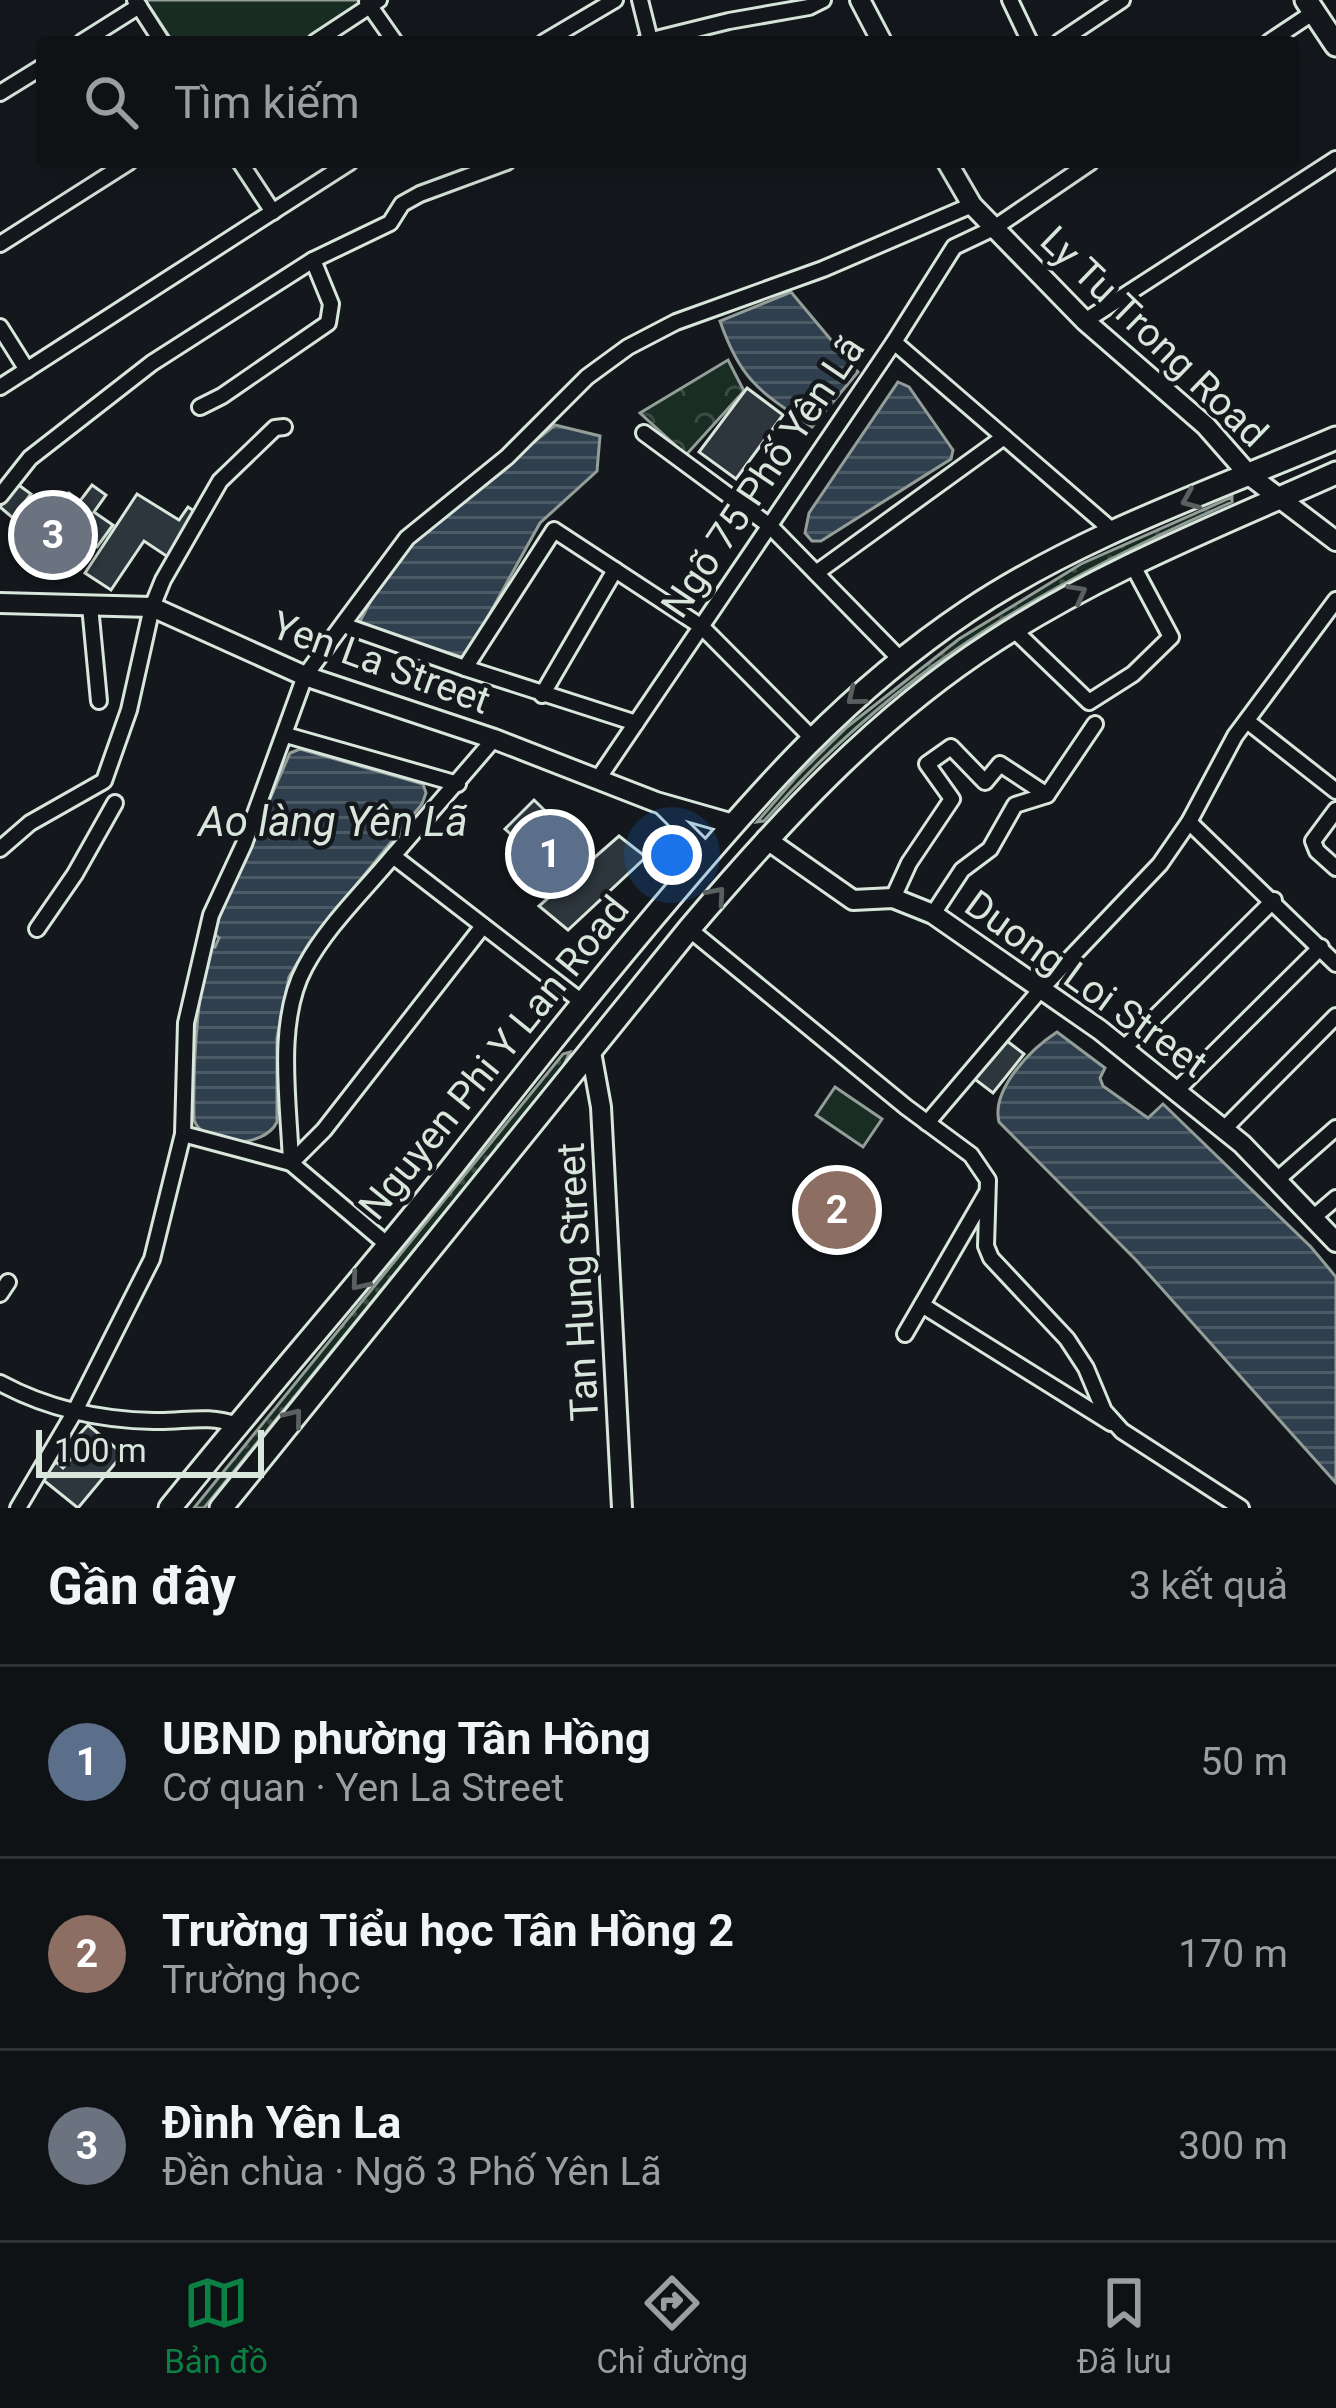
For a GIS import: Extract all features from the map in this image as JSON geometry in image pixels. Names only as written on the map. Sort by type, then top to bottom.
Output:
[{"type":"main road","points":[[1310,6],[1336,45]]},
{"type":"main road","name":"Nguyen Phi Y Lan Road","points":[[170,1508],[389,1246],[582,1002],[811,737],[901,660],[1000,592],[1114,532],[1336,438]]},
{"type":"main road","name":"Nguyen Phi Y Lan Road","points":[[221,1508],[688,928],[766,838],[868,739],[1013,629],[1132,564],[1336,473]]},
{"type":"main road","points":[[733,824],[766,838]]},
{"type":"main road","points":[[582,1002],[591,1052]]},
{"type":"street","points":[[554,36],[615,0]]},
{"type":"street","points":[[640,0],[646,36]]},
{"type":"street","points":[[668,36],[824,0]]},
{"type":"street","points":[[860,0],[879,36]]},
{"type":"street","points":[[1010,0],[1027,36]]},
{"type":"street","points":[[1068,36],[1122,0]]},
{"type":"street","points":[[323,36],[371,2],[391,36]]},
{"type":"street","points":[[90,36],[137,3],[158,36]]},
{"type":"street","points":[[1276,36],[1310,6]]},
{"type":"street","points":[[0,93],[36,71]]},
{"type":"street","points":[[1085,321],[1336,159]]},
{"type":"street","points":[[0,244],[120,168]]},
{"type":"street","points":[[244,168],[273,212]]},
{"type":"street","points":[[2,383],[341,168]]},
{"type":"street","points":[[0,496],[30,458],[152,363],[313,260],[390,223],[402,204],[491,168]]},
{"type":"street","name":"Ly Tu Trong Road","points":[[950,168],[972,205],[1085,321],[1206,426],[1249,475],[1336,541]]},
{"type":"street","name":"Ngõ 75 Phố Yên Lã","points":[[598,779],[954,247],[994,228],[1082,168]]},
{"type":"street","points":[[26,1505],[152,1258],[183,1134],[186,1024],[196,967],[219,893],[244,844],[305,676],[407,538],[507,457],[587,377],[628,346],[676,322],[823,269],[972,205]]},
{"type":"street","points":[[200,406],[328,323],[331,304],[313,260]]},
{"type":"street","points":[[0,327],[27,370]]},
{"type":"street","points":[[894,342],[1114,532]]},
{"type":"street","points":[[0,848],[30,823],[104,781],[129,710],[152,607],[220,482],[274,428],[284,427]]},
{"type":"street","points":[[644,433],[770,526],[901,660]]},
{"type":"street","points":[[816,573],[1004,437]]},
{"type":"street","points":[[465,668],[554,530],[702,627],[811,737]]},
{"type":"street","points":[[1013,629],[1089,702],[1133,674],[1171,637],[1132,564]]},
{"type":"street","points":[[542,695],[614,570]]},
{"type":"street","points":[[927,1124],[1041,989],[1160,863],[1190,822],[1210,777],[1246,721],[1336,600]]},
{"type":"street","name":"Yen La Street","points":[[0,603],[152,607],[305,676],[494,739],[656,802],[733,824]]},
{"type":"street","points":[[90,606],[99,700]]},
{"type":"street","points":[[343,625],[636,723]]},
{"type":"street","points":[[1246,721],[1336,791]]},
{"type":"street","points":[[933,914],[962,870],[990,849],[1015,805],[1047,795],[1095,724]]},
{"type":"street","points":[[286,735],[458,784]]},
{"type":"street","points":[[291,1163],[289,1043],[302,971],[332,928],[494,739]]},
{"type":"street","points":[[893,898],[908,863],[952,799],[927,764],[951,747],[986,782],[1000,764],[1047,795]]},
{"type":"street","points":[[656,802],[708,853]]},
{"type":"street","points":[[37,929],[115,803]]},
{"type":"street","points":[[1336,810],[1313,841],[1336,868]]},
{"type":"street","points":[[1190,822],[1336,964]]},
{"type":"street","name":"Duong Loi Street","points":[[766,838],[853,900],[893,898],[933,914],[1041,989],[1178,1089],[1278,1179],[1336,1242]]},
{"type":"street","points":[[393,856],[582,1002]]},
{"type":"street","points":[[1124,1048],[1274,900]]},
{"type":"street","points":[[291,1163],[324,1130],[483,926]]},
{"type":"street","points":[[688,928],[971,1156],[984,1172],[988,1189],[986,1246],[991,1258],[1067,1339],[1086,1368],[1104,1412],[1122,1431]]},
{"type":"street","points":[[1178,1089],[1322,947]]},
{"type":"street","points":[[1224,1129],[1336,1016]]},
{"type":"street","name":"Tan Hung Street","points":[[591,1052],[601,1108],[622,1508]]},
{"type":"street","points":[[1278,1179],[1336,1128]]},
{"type":"street","points":[[183,1134],[291,1163],[389,1246]]},
{"type":"street","points":[[905,1334],[988,1189]]},
{"type":"street","points":[[1315,1216],[1336,1198]]},
{"type":"street","points":[[922,1305],[1241,1508]]},
{"type":"street","points":[[0,1383],[31,1400],[74,1413],[159,1422],[210,1417],[237,1425]]},
{"type":"green space","points":[[145,0],[362,2],[357,11],[316,36],[169,36]]},
{"type":"green space","points":[[728,360],[744,391],[686,455],[640,413]]},
{"type":"green space","points":[[1232,497],[1232,502],[1100,564],[979,634],[868,718],[764,821],[757,822],[847,727],[959,639],[1081,564]]},
{"type":"green space","points":[[570,1052],[563,1067],[204,1508],[194,1508],[563,1054]]},
{"type":"green space","points":[[835,1087],[882,1119],[863,1147],[816,1115]]},
{"type":"water","points":[[791,292],[858,372],[812,427],[755,384],[736,358],[720,321]]},
{"type":"water","points":[[898,382],[909,387],[953,450],[951,459],[821,541],[812,541],[805,533],[809,513]]},
{"type":"water","points":[[555,425],[600,436],[597,471],[540,523],[465,658],[358,625],[395,555]]},
{"type":"water","name":"Ao làng Yên Lã","points":[[300,749],[423,784],[426,793],[422,804],[309,943],[289,977],[277,1038],[277,1122],[270,1131],[248,1141],[222,1140],[200,1130],[194,1120],[196,1033],[209,946],[215,947],[219,938],[213,933],[260,819],[267,822],[272,812],[266,808],[290,753]]},
{"type":"water","points":[[1057,1032],[1105,1068],[1100,1078],[1103,1086],[1148,1118],[1163,1104],[1336,1277],[1336,1483],[1136,1260],[999,1122],[998,1109],[1007,1084],[1025,1059]]},
{"type":"building","points":[[747,388],[783,415],[736,479],[699,452]]},
{"type":"building","points":[[16,483],[31,494],[13,518],[0,507]]},
{"type":"building","points":[[92,485],[106,495],[94,512],[113,525],[97,547],[81,535],[73,546],[55,533],[64,521],[54,514],[69,493],[80,501]]},
{"type":"building","points":[[137,494],[179,520],[188,507],[197,513],[168,557],[144,541],[111,590],[85,573]]},
{"type":"building","points":[[534,800],[572,837],[545,865],[505,829]]},
{"type":"building","points":[[619,836],[646,857],[568,930],[539,906]]},
{"type":"building","points":[[1003,1038],[1024,1054],[993,1093],[972,1077]]},
{"type":"building","points":[[88,1425],[123,1454],[78,1508],[42,1479],[56,1462],[63,1468],[86,1442],[78,1436]]},
{"type":"place","name":"Đình Yên La","points":[[53,535]]},
{"type":"place","name":"UBND phường Tân Hồng","points":[[550,854]]},
{"type":"place","name":"Trường Tiểu học Tân Hồng 2","points":[[837,1210]]}]
